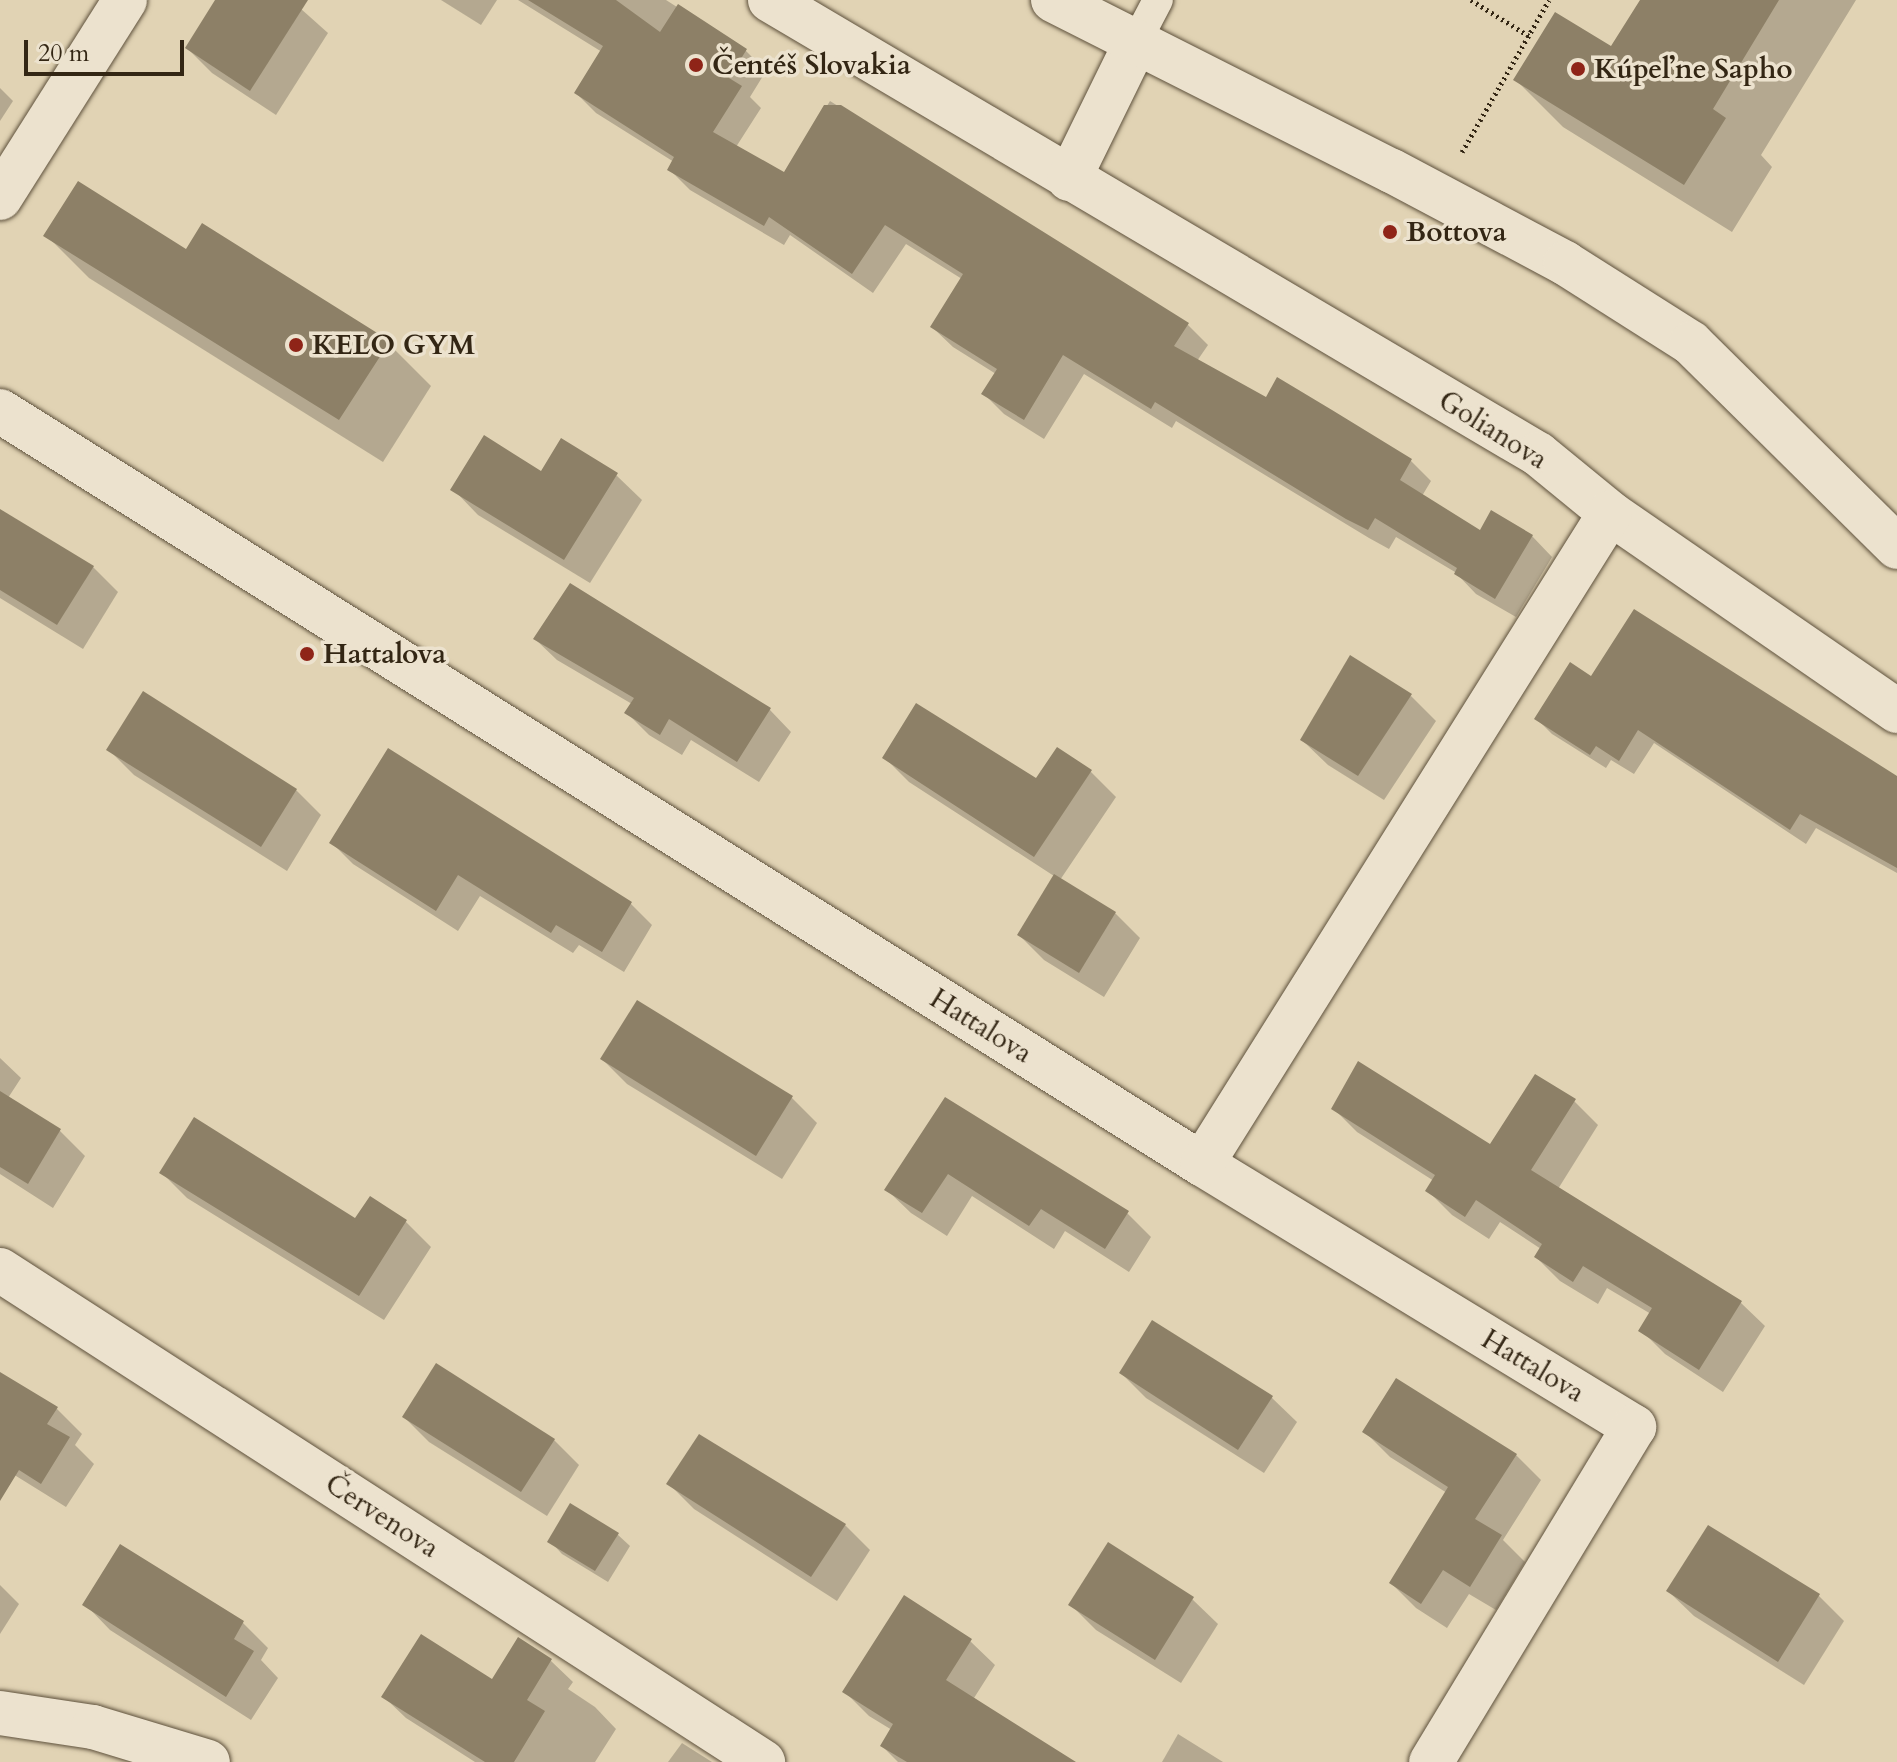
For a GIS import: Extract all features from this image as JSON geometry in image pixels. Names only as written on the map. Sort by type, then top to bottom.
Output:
[{"type":"street","points":[[0,198],[125,0]]},
{"type":"street","name":"Golianova","points":[[770,0],[1538,454],[1610,513],[1897,711]]},
{"type":"street","points":[[1053,0],[1565,263],[1691,343],[1897,547]]},
{"type":"street","points":[[1069,179],[1136,42]]},
{"type":"street","name":"Hattalova","points":[[0,411],[1202,1164],[1634,1427],[1431,1762]]},
{"type":"street","points":[[1202,1164],[1610,513]]},
{"type":"street","name":"Červenova","points":[[0,1270],[763,1762]]},
{"type":"street","points":[[0,1713],[93,1727],[208,1762]]},
{"type":"lane","points":[[1136,42],[1158,0]]},
{"type":"path","points":[[1471,0],[1529,36]]},
{"type":"path","points":[[1458,160],[1549,0]]},
{"type":"building","points":[[215,0],[308,0],[250,91],[185,48]]},
{"type":"building","points":[[528,0],[616,0],[660,32],[678,4],[747,49],[729,78],[742,86],[713,132],[784,172],[824,105],[841,105],[1189,323],[1174,346],[1266,397],[1277,377],[1412,459],[1400,480],[1480,530],[1491,510],[1533,535],[1495,599],[1454,574],[1457,568],[1375,518],[1368,530],[1346,519],[1155,402],[1151,409],[1063,355],[1024,420],[981,394],[997,369],[930,327],[963,274],[885,225],[852,274],[769,217],[764,226],[667,170],[674,157],[574,93],[603,46]]},
{"type":"building","points":[[1640,0],[1779,0],[1713,109],[1726,118],[1684,185],[1513,80],[1555,12],[1611,46]]},
{"type":"building","points":[[78,181],[186,249],[202,223],[390,341],[339,420],[43,236]]},
{"type":"building","points":[[484,435],[541,471],[561,438],[618,473],[564,560],[450,490]]},
{"type":"building","points":[[0,509],[94,566],[57,625],[0,590]]},
{"type":"building","points":[[570,583],[771,708],[737,762],[669,719],[660,735],[624,713],[634,698],[533,639]]},
{"type":"building","points":[[1634,609],[1897,776],[1897,868],[1800,814],[1790,830],[1638,730],[1619,761],[1596,746],[1590,755],[1534,719],[1570,662],[1591,676]]},
{"type":"building","points":[[1350,655],[1412,694],[1358,776],[1300,740]]},
{"type":"building","points":[[143,691],[297,789],[261,847],[106,750]]},
{"type":"building","points":[[916,703],[1036,778],[1057,747],[1092,770],[1034,857],[882,758]]},
{"type":"building","points":[[388,748],[632,902],[602,952],[556,925],[551,933],[458,875],[436,911],[329,843]]},
{"type":"building","points":[[1054,874],[1116,912],[1079,973],[1017,935]]},
{"type":"building","points":[[637,1000],[793,1096],[756,1156],[600,1059]]},
{"type":"building","points":[[1358,1061],[1490,1144],[1535,1074],[1576,1099],[1531,1170],[1742,1301],[1699,1370],[1638,1331],[1652,1308],[1583,1266],[1573,1282],[1534,1257],[1542,1244],[1476,1200],[1465,1217],[1425,1191],[1435,1175],[1331,1109]]},
{"type":"building","points":[[0,1091],[61,1129],[28,1184],[0,1167]]},
{"type":"building","points":[[945,1097],[1129,1211],[1105,1249],[1041,1209],[1029,1226],[948,1174],[922,1213],[884,1190]]},
{"type":"building","points":[[194,1117],[355,1218],[370,1196],[407,1220],[359,1296],[159,1173]]},
{"type":"building","points":[[1152,1320],[1273,1396],[1238,1450],[1119,1373]]},
{"type":"building","points":[[436,1363],[555,1439],[521,1492],[402,1417]]},
{"type":"building","points":[[0,1372],[58,1407],[47,1424],[70,1437],[41,1484],[19,1470],[0,1501]]},
{"type":"building","points":[[1396,1378],[1517,1454],[1475,1519],[1502,1535],[1470,1587],[1443,1570],[1421,1604],[1389,1583],[1448,1487],[1362,1432]]},
{"type":"building","points":[[699,1434],[846,1524],[811,1577],[666,1484]]},
{"type":"building","points":[[570,1503],[619,1533],[595,1571],[547,1542]]},
{"type":"building","points":[[1708,1525],[1820,1594],[1778,1662],[1666,1591]]},
{"type":"building","points":[[1108,1542],[1194,1597],[1155,1660],[1068,1605]]},
{"type":"building","points":[[120,1544],[244,1621],[234,1639],[254,1651],[226,1697],[82,1605]]},
{"type":"building","points":[[904,1595],[972,1639],[946,1680],[1076,1762],[907,1762],[880,1746],[893,1724],[842,1692]]},
{"type":"building","points":[[421,1634],[492,1679],[518,1637],[552,1659],[527,1700],[545,1711],[514,1762],[485,1762],[381,1697]]},
{"type":"place","name":"Čentéš Slovakia","points":[[696,65]]},
{"type":"place","name":"Kúpeľne Sapho","points":[[1578,69]]},
{"type":"place","name":"Bottova","points":[[1390,232]]},
{"type":"place","name":"KELO GYM","points":[[296,345]]},
{"type":"place","name":"Hattalova","points":[[307,654]]}]
